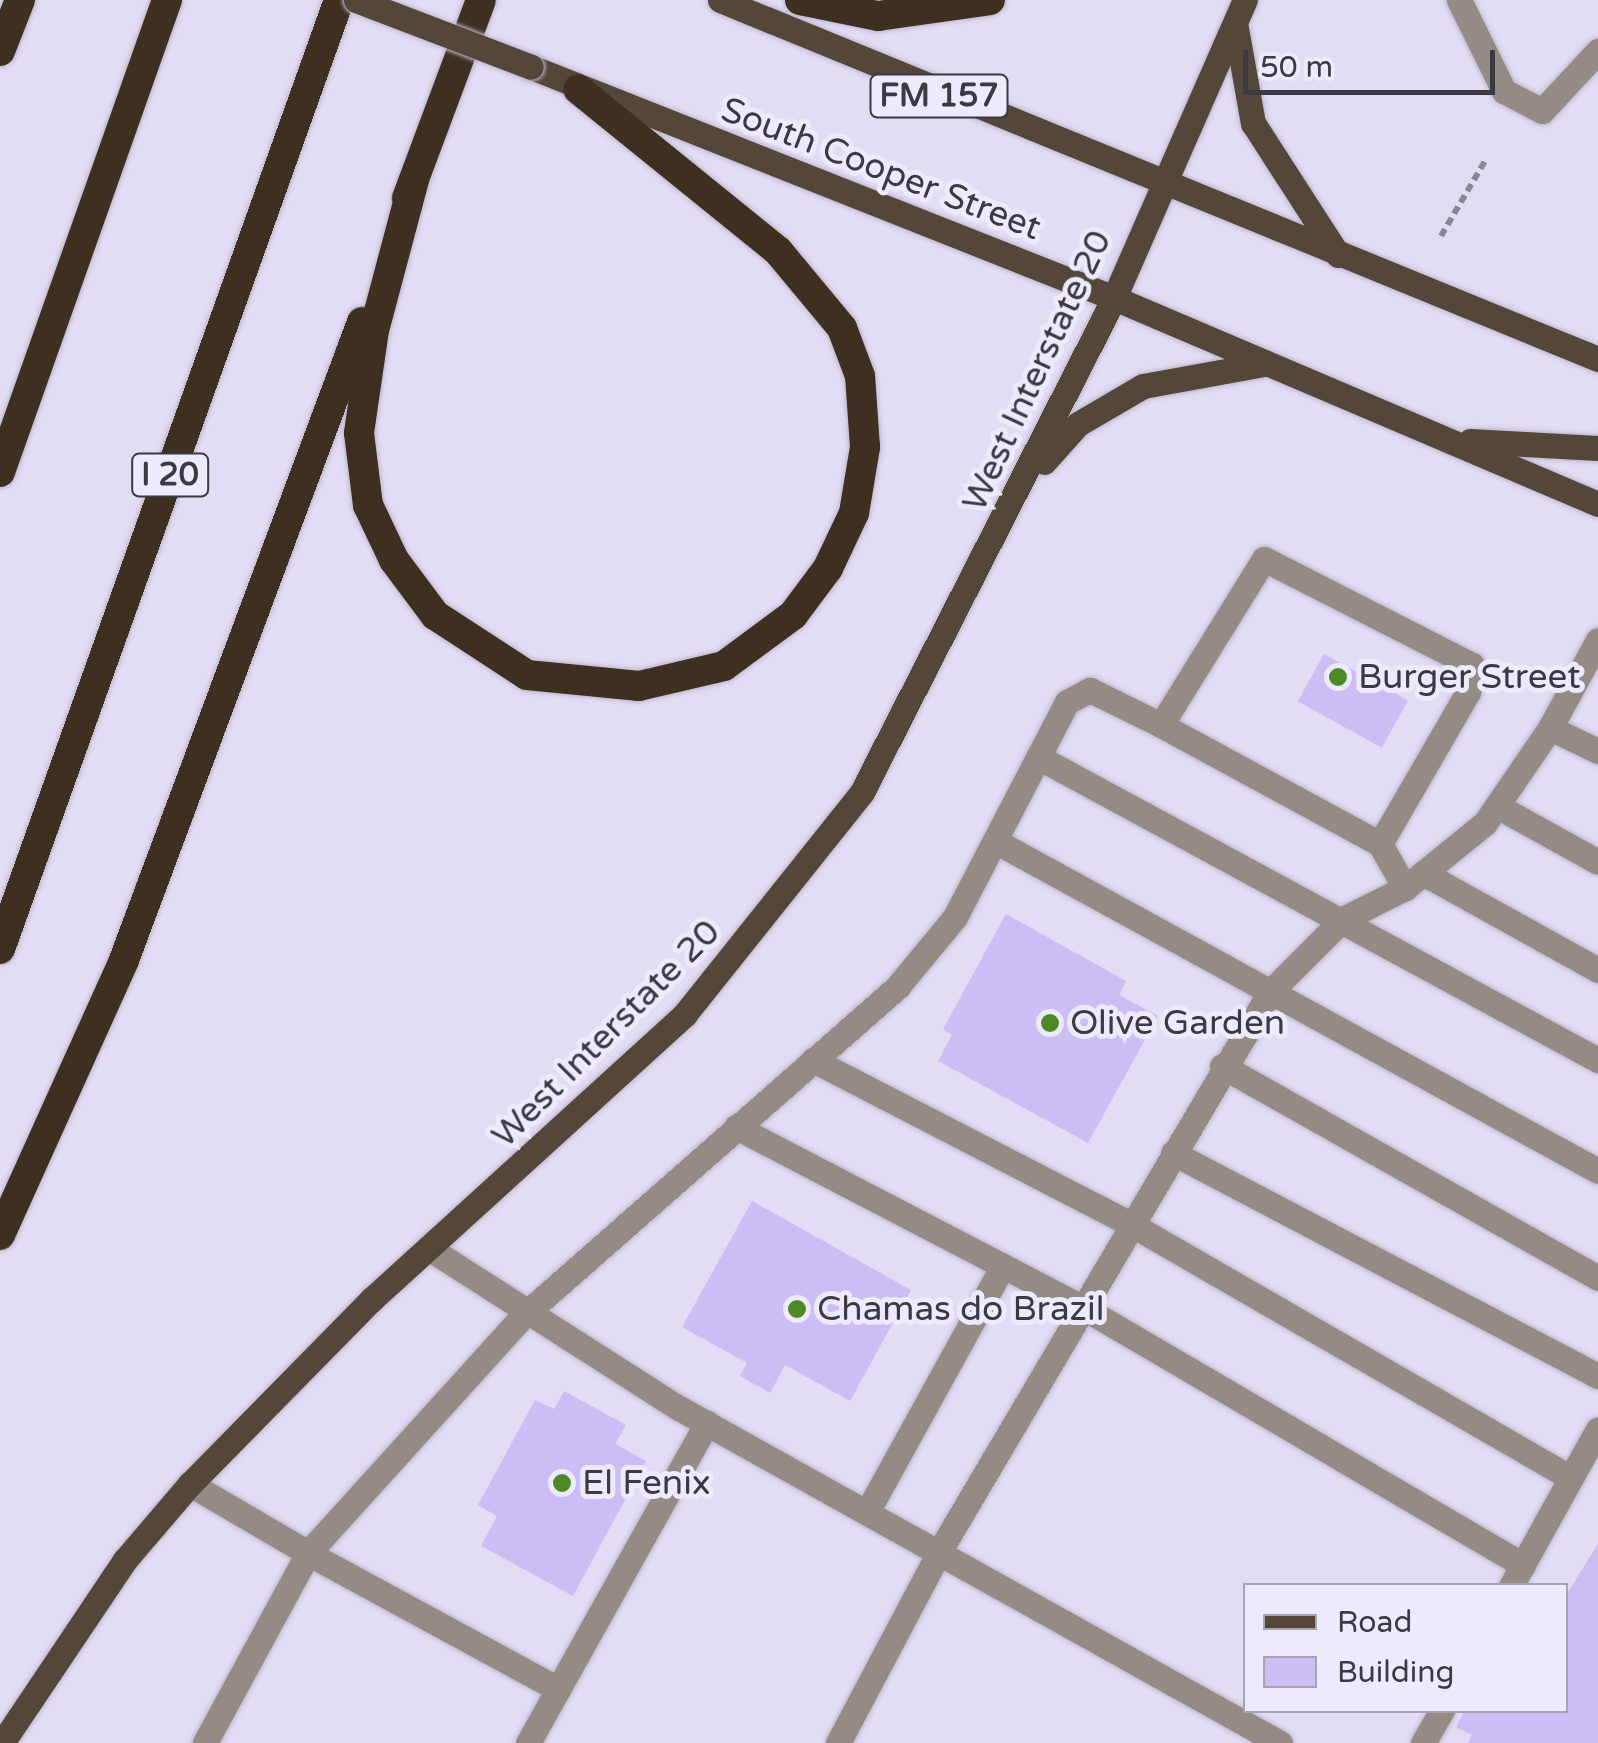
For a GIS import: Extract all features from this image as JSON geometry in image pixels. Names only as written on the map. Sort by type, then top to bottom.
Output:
[{"type":"highway","points":[[0,52],[20,0]]},
{"type":"highway","points":[[0,472],[168,0]]},
{"type":"highway","name":"I 20","points":[[0,950],[339,0]]},
{"type":"highway","points":[[0,1235],[178,824],[481,0]]},
{"type":"highway","points":[[800,0],[878,16],[990,0]]},
{"type":"highway","points":[[414,180],[374,330],[360,433],[368,505],[394,560],[435,615],[526,675],[640,686],[724,666],[793,615],[828,568],[854,513],[865,447],[860,376],[842,328],[778,251],[578,89]]},
{"type":"main road","name":"South Cooper Street","points":[[356,0],[1114,298],[1598,504]]},
{"type":"main road","name":"FM 157","points":[[720,0],[1161,184],[1598,359]]},
{"type":"main road","name":"West Interstate 20","points":[[2,1743],[125,1560],[190,1484],[430,1248],[685,1014],[784,900],[862,792],[1021,488],[1114,298],[1241,8]]},
{"type":"main road","points":[[1241,8],[1234,53],[1253,124],[1338,256]]},
{"type":"main road","points":[[1021,488],[1078,424],[1143,386],[1272,364]]},
{"type":"main road","points":[[1455,440],[1598,448]]},
{"type":"lane","points":[[1459,0],[1504,91],[1542,111],[1598,52]]},
{"type":"lane","points":[[1161,726],[1264,559],[1472,665],[1468,692],[1380,844]]},
{"type":"lane","points":[[838,1743],[939,1552],[1089,1311],[1222,1066],[1270,992],[1342,919],[1414,881],[1497,806],[1550,728],[1598,640]]},
{"type":"lane","points":[[205,1743],[308,1554],[524,1316],[813,1060],[921,958],[995,841],[1067,702],[1090,690],[1380,844],[1414,881],[1598,970]]},
{"type":"lane","points":[[1550,728],[1598,752]]},
{"type":"lane","points":[[1038,757],[1598,1060]]},
{"type":"lane","points":[[1497,806],[1598,862]]},
{"type":"lane","points":[[995,841],[1598,1171]]},
{"type":"lane","points":[[813,1060],[1134,1226],[1571,1478]]},
{"type":"lane","points":[[1222,1066],[1598,1278]]},
{"type":"lane","points":[[736,1126],[1089,1311],[1517,1575],[1598,1429]]},
{"type":"lane","points":[[1173,1153],[1598,1376]]},
{"type":"lane","points":[[430,1248],[524,1316],[707,1423],[1280,1743]]},
{"type":"lane","points":[[867,1512],[1003,1266]]},
{"type":"lane","points":[[528,1743],[707,1423]]},
{"type":"lane","points":[[190,1484],[308,1554],[558,1688]]},
{"type":"lane","points":[[1423,1743],[1440,1713]]},
{"type":"path","points":[[1441,236],[1485,160]]},
{"type":"building","name":"Burger Street","points":[[1324,654],[1408,701],[1382,748],[1298,701]]},
{"type":"building","name":"Olive Garden","points":[[1006,914],[1126,981],[1119,995],[1158,1016],[1088,1143],[938,1061],[952,1035],[943,1029]]},
{"type":"building","name":"Chamas do Brazil","points":[[752,1201],[911,1290],[850,1401],[785,1365],[770,1393],[740,1376],[747,1363],[682,1327]]},
{"type":"building","name":"El Fenix","points":[[564,1391],[626,1425],[615,1444],[646,1461],[573,1596],[481,1546],[497,1516],[478,1505],[535,1400],[554,1409]]},
{"type":"building","points":[[1598,1544],[1598,1743],[1468,1743],[1472,1735],[1456,1727],[1463,1713],[1568,1713],[1568,1592]]},
{"type":"place","name":"Burger Street","points":[[1338,677]]},
{"type":"place","name":"Olive Garden","points":[[1050,1023]]},
{"type":"place","name":"Chamas do Brazil","points":[[797,1309]]},
{"type":"place","name":"El Fenix","points":[[562,1483]]}]
